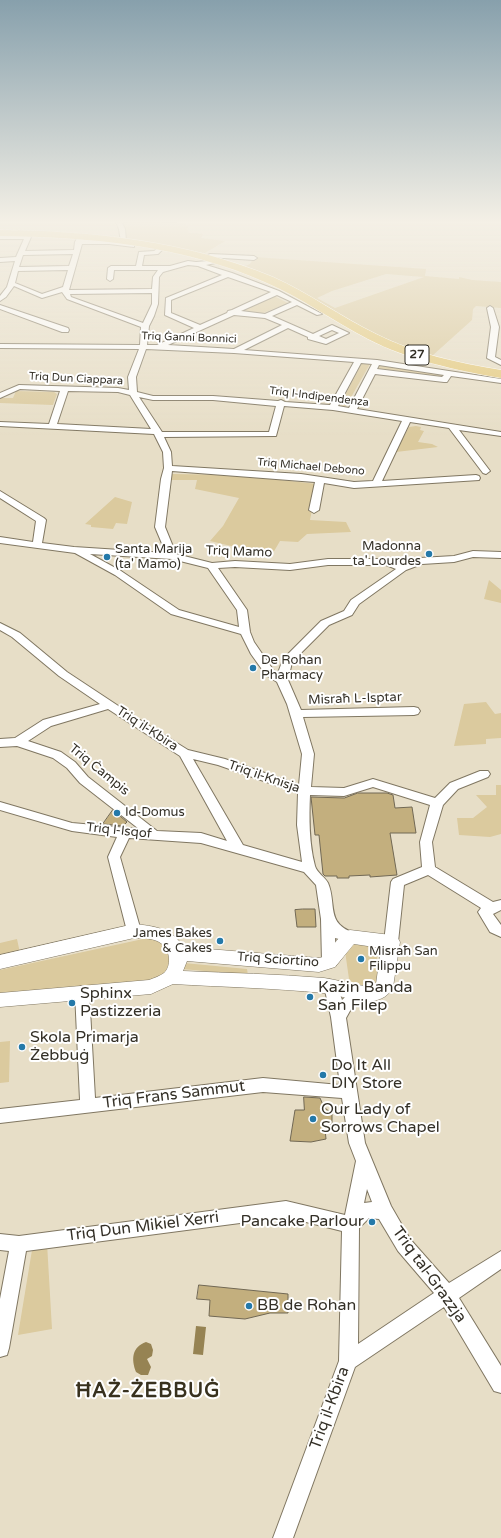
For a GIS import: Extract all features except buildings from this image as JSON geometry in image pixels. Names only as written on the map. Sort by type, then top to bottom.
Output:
[{"type":"main road","name":"27","points":[[292,292],[339,319],[390,345],[432,359],[501,374]]},
{"type":"street","points":[[0,299],[6,295],[7,292]]},
{"type":"street","points":[[31,292],[42,296],[58,292]]},
{"type":"street","points":[[66,292],[69,298],[145,326]]},
{"type":"street","points":[[156,292],[155,304],[151,316],[145,326],[143,347],[132,378],[133,394],[158,434],[167,452],[168,468],[165,479],[160,527],[172,556]]},
{"type":"street","points":[[186,292],[168,299],[167,314],[198,327]]},
{"type":"street","points":[[159,346],[230,312],[277,292],[320,314]]},
{"type":"street","points":[[266,316],[296,303]]},
{"type":"street","points":[[0,307],[65,330]]},
{"type":"street","points":[[490,308],[495,327],[491,358],[501,363]]},
{"type":"street","points":[[230,312],[266,316],[309,335]]},
{"type":"street","points":[[234,351],[286,326]]},
{"type":"street","name":"Triq Ġanni Bonnici","points":[[0,346],[159,346],[234,351],[377,362],[501,381]]},
{"type":"street","points":[[333,408],[359,360]]},
{"type":"street","points":[[352,410],[377,362]]},
{"type":"street","points":[[373,371],[444,380],[450,372]]},
{"type":"street","name":"Triq Dun Ciappara","points":[[0,387],[118,390],[133,394]]},
{"type":"street","name":"Triq Dun Ciappara","points":[[0,396],[18,388]]},
{"type":"street","points":[[52,427],[65,388]]},
{"type":"street","name":"Triq l-Indipendenza","points":[[133,394],[153,398],[213,398],[281,402],[352,410],[406,420],[501,434]]},
{"type":"street","points":[[0,424],[158,434],[273,434],[281,402]]},
{"type":"street","points":[[376,484],[406,420]]},
{"type":"street","points":[[452,427],[486,471]]},
{"type":"street","name":"Triq Michael Debono","points":[[168,468],[301,477],[354,485],[476,478]]},
{"type":"street","points":[[314,510],[320,480]]},
{"type":"street","points":[[0,494],[41,520],[37,544]]},
{"type":"street","name":"Triq Mamo","points":[[0,540],[74,550],[172,556],[212,566],[235,564],[290,567],[328,562],[387,562],[402,568]]},
{"type":"street","name":"Triq Mamo","points":[[74,550],[118,573],[175,612],[246,632]]},
{"type":"street","points":[[329,962],[328,919],[322,884],[309,869],[303,825],[304,791],[308,754],[296,714],[282,680],[287,661],[325,623],[348,613],[355,602],[402,568],[420,561],[454,559],[473,554],[501,555]]},
{"type":"street","points":[[212,566],[242,610],[246,632],[256,654],[270,673],[282,680]]},
{"type":"street","name":"Triq il-Kbira","points":[[0,626],[16,635],[63,674],[184,753],[239,850]]},
{"type":"street","points":[[18,742],[47,723],[110,705]]},
{"type":"street","name":"Misraħ L-Isptar","points":[[296,714],[414,711]]},
{"type":"street","name":"Triq Ċampis","points":[[0,743],[18,742],[57,755],[71,765],[84,780],[154,835]]},
{"type":"street","name":"Triq il-Knisja","points":[[184,753],[221,762],[304,791],[344,792],[373,783],[437,803]]},
{"type":"street","points":[[429,869],[426,842],[437,803],[454,786],[484,774]]},
{"type":"street","name":"Triq l-Isqof","points":[[0,806],[72,827],[125,833],[201,838],[239,850]]},
{"type":"street","points":[[125,833],[114,857],[134,931]]},
{"type":"street","points":[[239,850],[309,869]]},
{"type":"street","points":[[429,869],[497,907]]},
{"type":"street","points":[[328,919],[341,935],[391,942],[398,882],[429,869]]},
{"type":"street","points":[[497,907],[484,912],[495,928],[501,932]]},
{"type":"street","points":[[0,962],[134,931],[158,934],[168,939],[174,946],[177,953],[178,963],[171,977],[151,987],[0,1000]]},
{"type":"street","name":"Triq Sciortino","points":[[177,953],[319,965],[329,962],[350,937]]},
{"type":"street","name":"Triq Sciortino","points":[[171,977],[331,986],[362,993],[376,994],[384,988],[391,942]]},
{"type":"street","points":[[331,986],[338,1017],[357,1143],[364,1162]]},
{"type":"street","points":[[82,992],[88,1106]]},
{"type":"street","points":[[338,1017],[346,1005],[362,993]]},
{"type":"street","name":"Triq Frans Sammut","points":[[0,1116],[263,1085],[349,1092]]},
{"type":"street","name":"Triq il-Kbira","points":[[283,1538],[348,1361],[351,1225],[364,1162]]},
{"type":"street","name":"Triq tal-Grazzja","points":[[364,1162],[384,1212],[404,1245],[447,1295],[501,1384]]},
{"type":"street","name":"Triq Dun Mikiel Xerri","points":[[0,1242],[19,1244],[286,1209],[351,1225]]},
{"type":"street","points":[[351,1225],[366,1210],[384,1212]]},
{"type":"street","points":[[0,1348],[19,1244]]},
{"type":"street","points":[[348,1361],[501,1259]]},
{"type":"shaded area","points":[[297,292],[330,292],[317,298],[335,308],[382,292],[501,292],[501,308],[476,306],[473,309],[472,320],[432,356],[413,350],[365,330]]},
{"type":"shaded area","points":[[274,296],[288,303],[261,314],[239,311]]},
{"type":"shaded area","points":[[362,363],[370,364],[346,406],[340,405]]},
{"type":"shaded area","points":[[379,365],[443,373],[441,379],[376,370]]},
{"type":"shaded area","points":[[16,391],[54,392],[57,394],[53,405],[0,403],[0,398],[13,398]]},
{"type":"shaded area","points":[[409,427],[421,427],[420,430],[424,431],[418,442],[432,444],[438,447],[396,452]]},
{"type":"shaded area","points":[[172,474],[235,475],[317,484],[310,520],[346,522],[351,532],[307,534],[298,542],[280,541],[273,553],[248,550],[210,541],[223,526],[239,498],[195,489],[197,480],[170,480]]},
{"type":"shaded area","points":[[115,497],[132,502],[127,524],[116,523],[113,529],[91,527],[91,525],[85,524]]},
{"type":"shaded area","points":[[489,580],[501,590],[501,603],[484,599]]},
{"type":"shaded area","points":[[486,702],[495,714],[501,713],[501,738],[486,739],[486,744],[454,746],[464,704]]},
{"type":"shaded area","points":[[496,785],[501,785],[501,834],[490,837],[459,835],[457,818],[473,818],[487,807],[476,795],[496,795]]},
{"type":"shaded area","points":[[17,939],[20,953],[0,958],[0,943]]},
{"type":"shaded area","points":[[143,939],[150,939],[164,943],[174,962],[162,979],[0,996],[0,970]]},
{"type":"shaded area","points":[[351,944],[374,946],[376,948],[379,980],[373,986],[360,986],[349,979],[345,951]]},
{"type":"shaded area","points":[[184,963],[247,969],[248,975],[182,969]]},
{"type":"shaded area","points":[[10,1041],[9,1082],[0,1083],[0,1042]]},
{"type":"shaded area","points":[[47,1243],[52,1329],[18,1335],[33,1244]]},
{"type":"shaded area","points":[[196,1326],[206,1327],[203,1355],[193,1354]]},
{"type":"shaded area","points":[[146,1342],[151,1344],[153,1350],[152,1356],[147,1359],[151,1367],[148,1375],[141,1375],[136,1372],[133,1358],[135,1350],[141,1344]]},
{"type":"place","name":"Madonna ta' Lourdes","points":[[429,554]]},
{"type":"place","name":"Santa Marija (ta' Mamo)","points":[[107,557]]},
{"type":"place","name":"De Rohan Pharmacy","points":[[253,668]]},
{"type":"place","name":"Id-Domus","points":[[117,813]]},
{"type":"place","name":"James Bakes & Cakes","points":[[220,941]]},
{"type":"place","name":"Misraħ San Filippu","points":[[361,959]]},
{"type":"place","name":"Każin Banda San Filep","points":[[310,997]]},
{"type":"place","name":"Sphinx Pastizzeria","points":[[72,1003]]},
{"type":"place","name":"Skola Primarja Żebbuġ","points":[[22,1047]]},
{"type":"place","name":"Do It All DIY Store","points":[[323,1075]]},
{"type":"place","name":"Our Lady of Sorrows Chapel","points":[[313,1119]]},
{"type":"place","name":"Pancake Parlour","points":[[372,1222]]},
{"type":"place","name":"BB de Rohan","points":[[249,1306]]},
{"type":"district","name":"ĦAŻ-ŻEBBUĠ","points":[[148,1392]]}]
